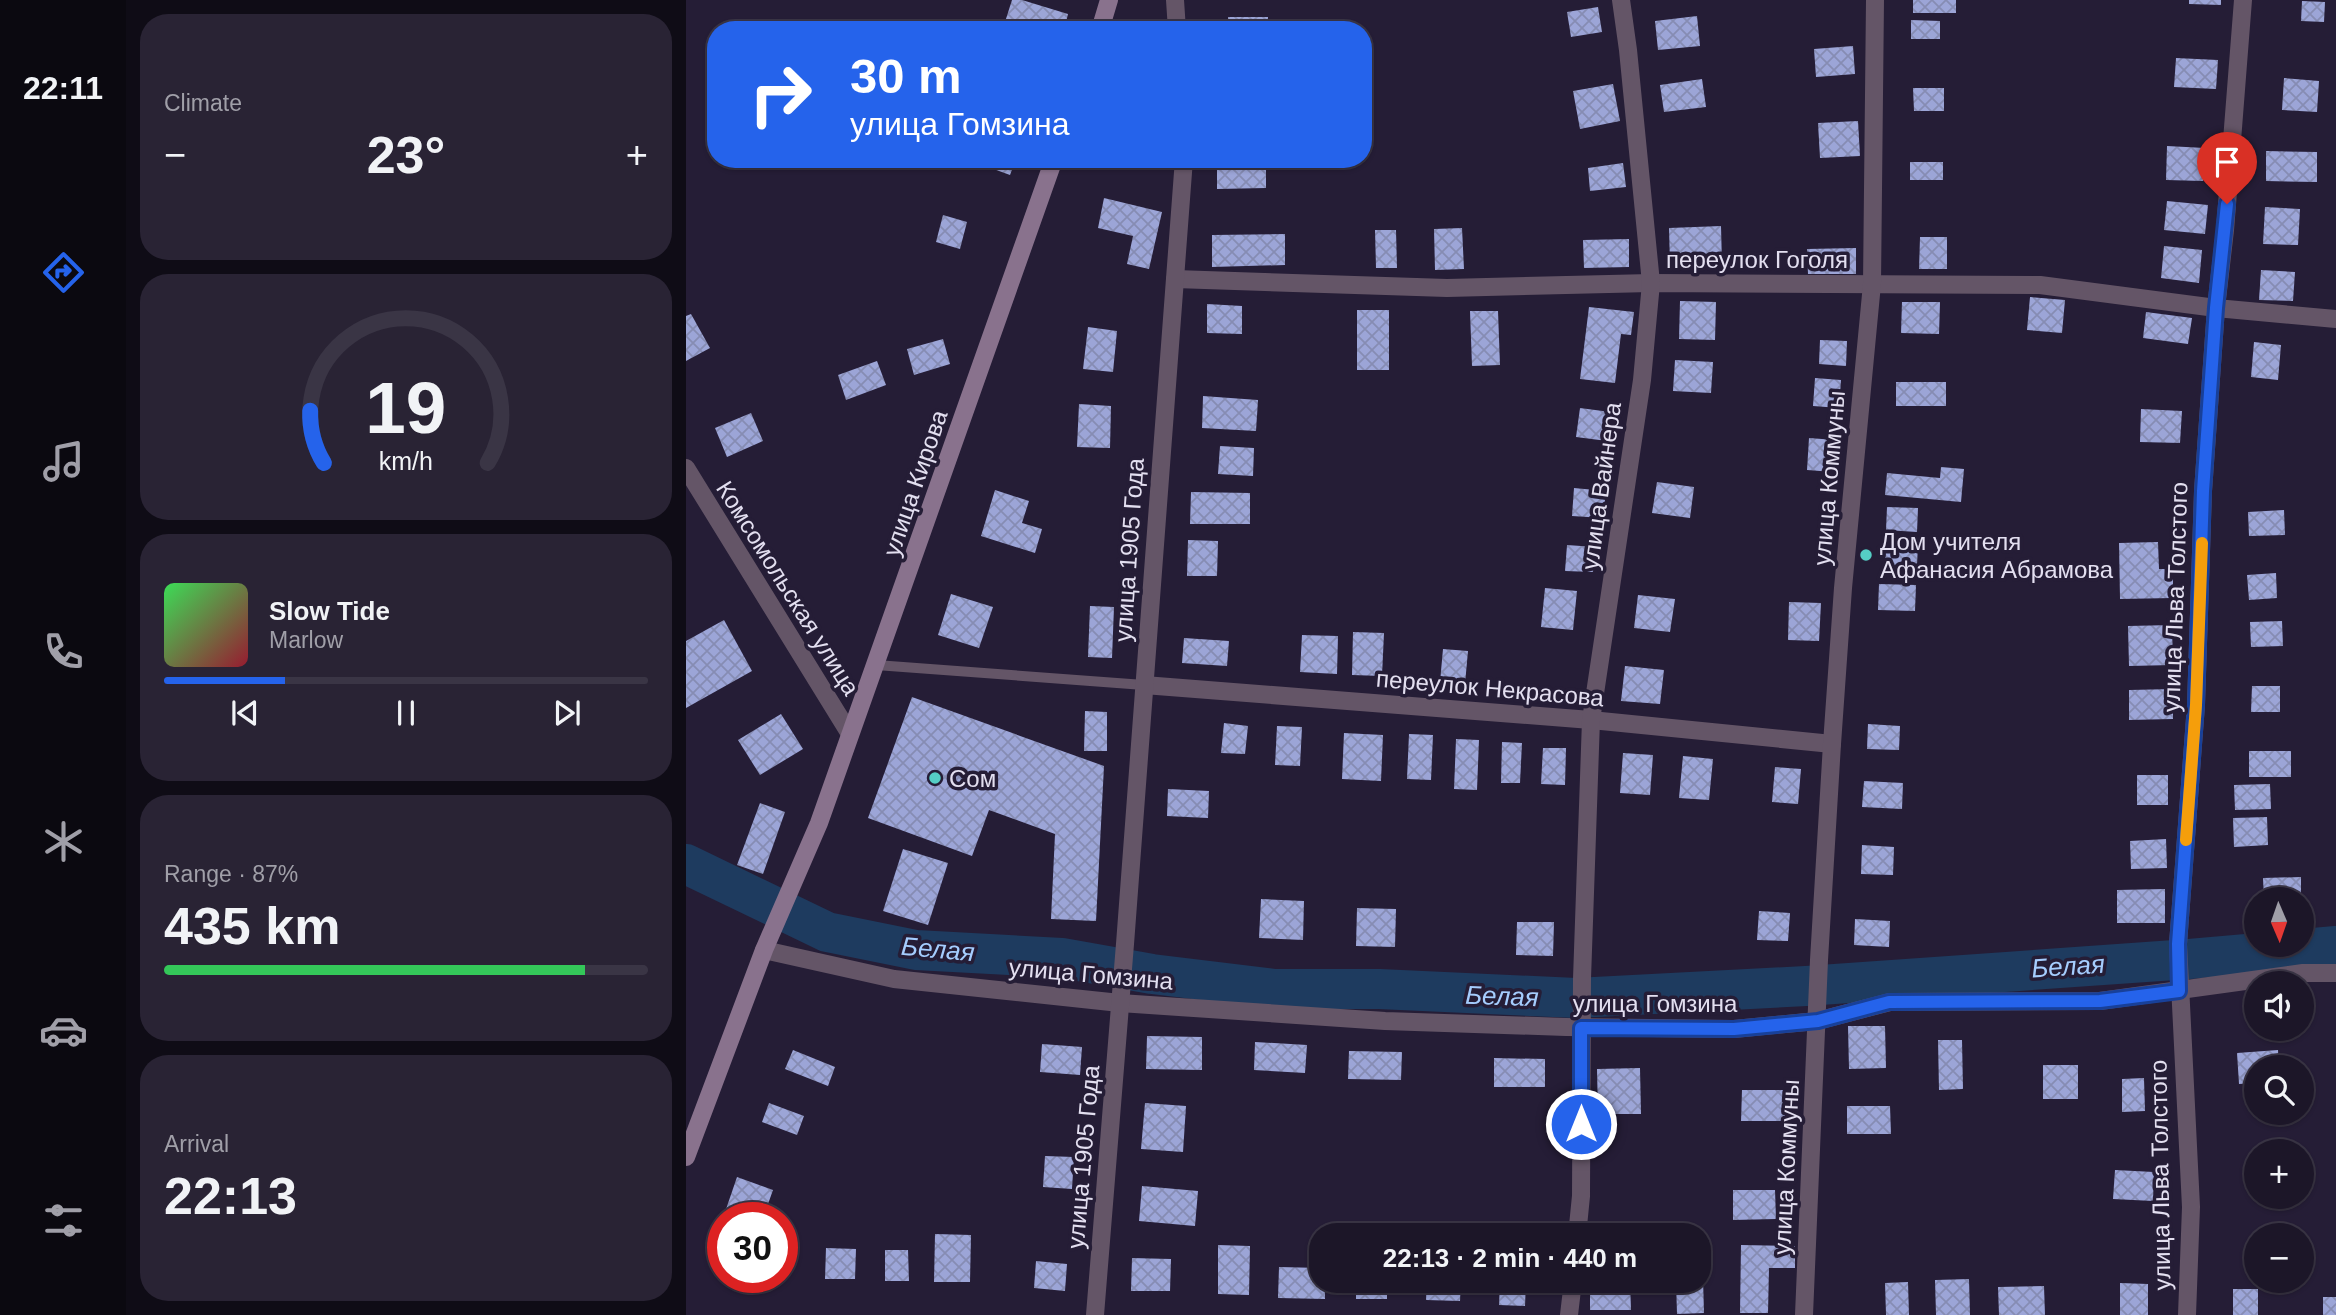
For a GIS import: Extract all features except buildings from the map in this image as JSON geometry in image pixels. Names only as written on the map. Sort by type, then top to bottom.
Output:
[{"type":"main road","points":[[1103,21],[1109,0]]},
{"type":"main road","name":"улица Кирова","points":[[686,1157],[764,950],[820,823],[1051,168]]},
{"type":"street","points":[[1175,0],[1176,21]]},
{"type":"street","name":"улица Вайнера","points":[[1581,1028],[1591,720],[1642,380],[1651,283],[1621,0]]},
{"type":"street","name":"улица Коммуны","points":[[1804,1315],[1819,960],[1832,744],[1843,588],[1872,284],[1874,0]]},
{"type":"street","name":"улица Льва Толстого","points":[[2187,1315],[2190,1207],[2178,944],[2196,705],[2203,491],[2243,0]]},
{"type":"street","name":"улица 1905 Года","points":[[1095,1315],[1183,168]]},
{"type":"street","name":"переулок Гоголя","points":[[1175,279],[1447,288],[1651,283],[2040,285],[2216,308],[2336,319]]},
{"type":"street","name":"Комсомольская улица","points":[[686,468],[691,488],[850,734]]},
{"type":"street","name":"переулок Некрасова","points":[[1144,685],[1591,720],[1832,744]]},
{"type":"street","name":"улица Гомзина","points":[[764,950],[894,979],[1120,1003],[1385,1021],[1581,1028],[1734,1029],[1818,1021],[1889,1002],[2100,1001],[2303,973],[2336,974]]},
{"type":"street","points":[[1578,1223],[1581,1196],[1581,1028]]},
{"type":"street","points":[[1569,1315],[1572,1293]]},
{"type":"lane","points":[[876,665],[1144,685]]},
{"type":"waterway","name":"Белая","points":[[686,864],[827,932],[916,950],[1062,958],[1152,974],[1275,989],[1379,989],[1576,998],[1806,986],[2336,946]]},
{"type":"slow traffic","points":[[2186,840],[2196,705],[2202,543]]},
{"type":"place","name":"Дом учителя Афанасия Абрамова","points":[[1866,555]]},
{"type":"place","name":"Сом","points":[[935,778]]},
{"type":"route","points":[[1581,1124],[1581,1028],[1734,1029],[1818,1021],[1889,1002],[2100,1001],[2179,991],[2178,944],[2196,705],[2203,491],[2216,308],[2227,204]]}]
